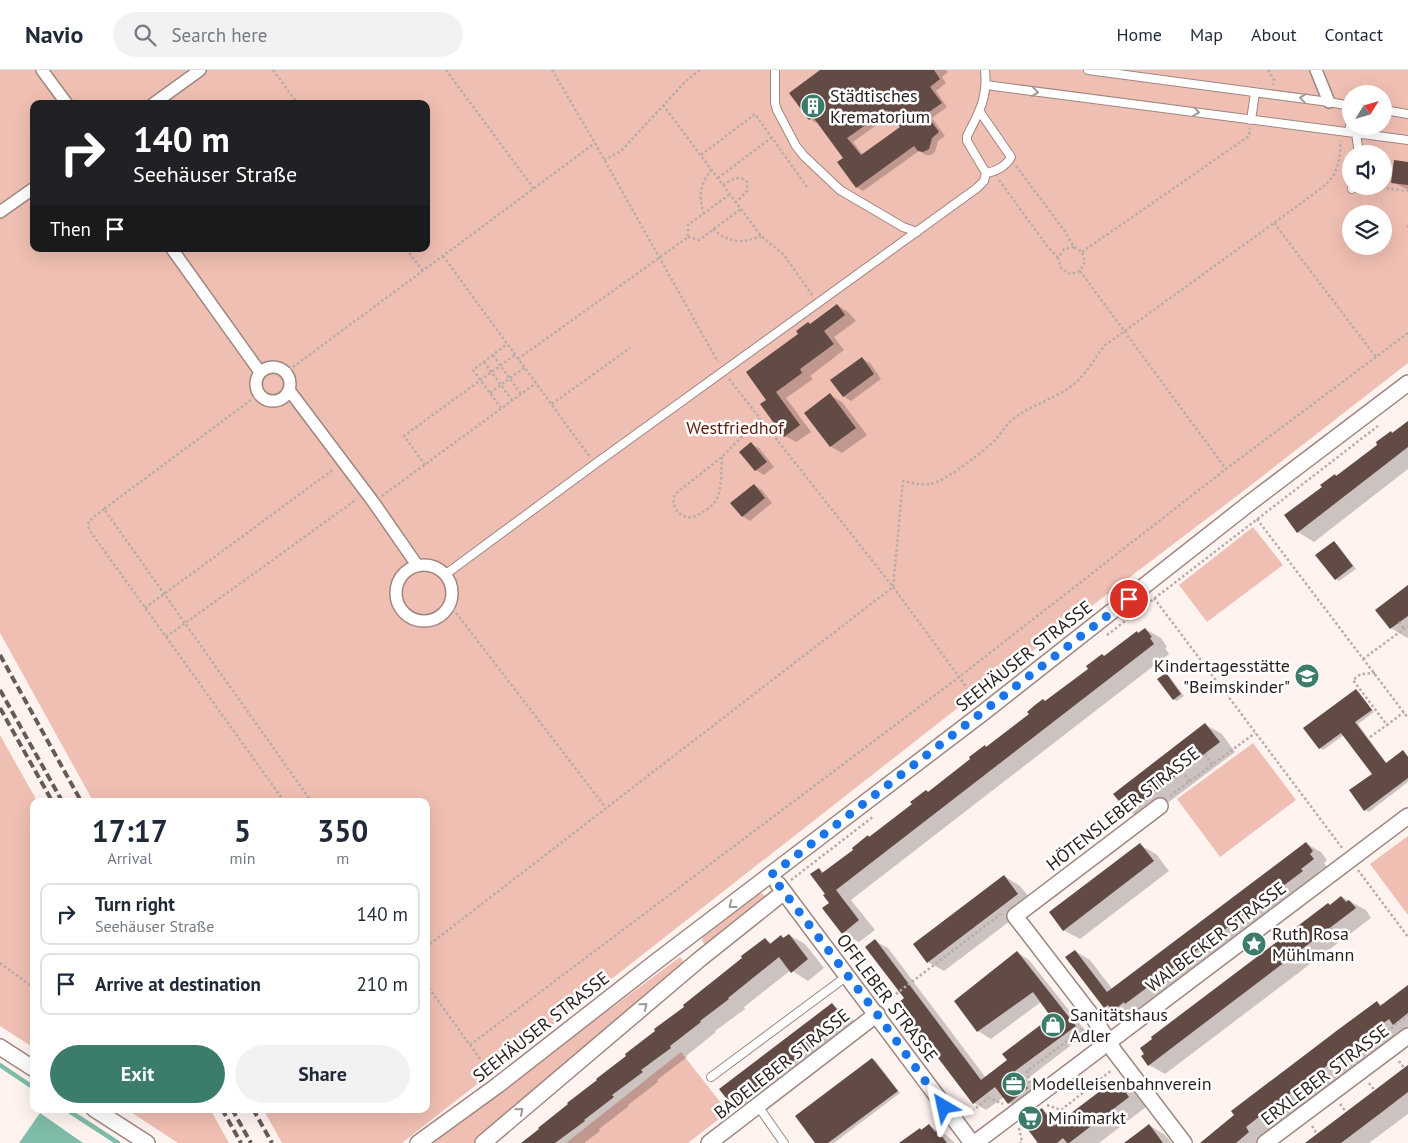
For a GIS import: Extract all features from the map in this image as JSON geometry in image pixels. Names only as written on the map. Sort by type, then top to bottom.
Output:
[{"type":"street","points":[[42,70],[64,100]]},
{"type":"street","points":[[159,100],[200,70]]},
{"type":"street","points":[[1316,70],[1330,102]]},
{"type":"street","points":[[0,212],[30,191]]},
{"type":"street","points":[[174,252],[260,372]]},
{"type":"street","points":[[274,367],[285,373],[290,384],[286,395],[279,400],[265,400],[259,394],[256,384],[260,372],[274,367]]},
{"type":"street","name":"SEEHÄUSER STRASSE","points":[[418,1143],[498,1085],[984,712],[1247,505],[1408,384]]},
{"type":"street","points":[[289,390],[418,565]]},
{"type":"street","points":[[428,564],[446,574],[452,586],[453,596],[450,605],[440,616],[431,620],[417,620],[408,616],[397,600],[396,590],[401,576],[408,569],[428,564]]},
{"type":"street","name":"HÖTENSLEBER STRASSE","points":[[1016,916],[1160,806]]},
{"type":"street","name":"WALBECKER STRASSE","points":[[973,1143],[1408,816]]},
{"type":"street","name":"OFFLEBER STRASSE","points":[[771,875],[956,1123],[973,1143]]},
{"type":"street","points":[[483,1143],[700,959],[784,892]]},
{"type":"street","points":[[1016,916],[1095,1020],[1108,1042],[1184,1143]]},
{"type":"street","points":[[686,940],[700,959]]},
{"type":"street","name":"BADELEBER STRASSE","points":[[710,1143],[875,1013]]},
{"type":"street","name":"ERXLEBER STRASSE","points":[[1265,1143],[1408,1036]]},
{"type":"street","points":[[0,1047],[30,1066]]},
{"type":"street","points":[[100,1113],[147,1143]]},
{"type":"lane","points":[[775,70],[775,104],[777,110],[796,146],[804,156],[840,190],[903,227],[917,232]]},
{"type":"lane","points":[[985,70],[986,85],[984,99],[967,141],[990,173]]},
{"type":"lane","points":[[1088,70],[1342,104]]},
{"type":"lane","points":[[986,85],[1342,131]]},
{"type":"lane","points":[[1251,120],[1255,92]]},
{"type":"lane","points":[[1392,111],[1408,114]]},
{"type":"lane","points":[[446,574],[723,371],[917,232],[980,185],[990,173],[1011,159],[1010,153],[980,112]]},
{"type":"lane","points":[[1371,135],[1408,140]]},
{"type":"lane","points":[[711,1077],[847,976]]},
{"type":"lane","points":[[758,1106],[784,1143]]},
{"type":"path","points":[[273,70],[295,100]]},
{"type":"path","points":[[446,70],[534,189]]},
{"type":"path","points":[[552,70],[723,371],[893,587],[967,688]]},
{"type":"path","points":[[604,160],[621,151],[686,80],[700,70]]},
{"type":"path","points":[[1268,70],[1274,80],[1272,95]]},
{"type":"path","points":[[663,105],[761,236],[784,256],[818,303]]},
{"type":"path","points":[[701,156],[755,114],[807,187]]},
{"type":"path","points":[[1082,252],[1249,136],[1251,120]]},
{"type":"path","points":[[430,944],[893,587],[904,481],[921,484],[939,482],[994,442],[1015,417],[1034,405],[1064,391],[1082,376],[1104,346],[1319,190],[1334,174],[1348,135]]},
{"type":"path","points":[[718,178],[772,137]]},
{"type":"path","points":[[285,373],[595,143]]},
{"type":"path","points":[[990,173],[1058,258],[1062,268],[1070,274],[1080,271],[1085,262],[1082,252],[1074,246],[1011,159]]},
{"type":"path","points":[[704,214],[701,206],[700,190],[711,170]]},
{"type":"path","points":[[723,185],[739,177],[747,182],[747,191],[736,202]]},
{"type":"path","points":[[1392,189],[1408,191]]},
{"type":"path","points":[[688,237],[688,225],[730,194]]},
{"type":"path","points":[[688,237],[699,240],[741,209]]},
{"type":"path","points":[[1274,223],[1376,357]]},
{"type":"path","points":[[713,229],[725,239],[749,241],[761,236]]},
{"type":"path","points":[[518,359],[688,237]]},
{"type":"path","points":[[1058,258],[1064,249],[1074,246]]},
{"type":"path","points":[[408,252],[423,271]]},
{"type":"path","points":[[443,256],[595,464]]},
{"type":"path","points":[[1080,271],[1226,469]]},
{"type":"path","points":[[470,1045],[959,677],[1226,469],[1408,333]]},
{"type":"path","points":[[501,408],[473,370],[508,344]]},
{"type":"path","points":[[552,404],[630,348]]},
{"type":"path","points":[[492,355],[521,394]]},
{"type":"path","points":[[425,465],[404,436],[515,355]]},
{"type":"path","points":[[484,362],[512,400]]},
{"type":"path","points":[[490,393],[524,367]]},
{"type":"path","points":[[374,503],[536,383]]},
{"type":"path","points":[[259,394],[104,509],[90,521],[88,528],[282,798]]},
{"type":"path","points":[[722,457],[719,493],[716,502],[697,516],[682,515],[673,505],[675,494],[722,457],[760,418]]},
{"type":"path","points":[[145,608],[343,462]]},
{"type":"path","points":[[166,637],[366,492]]},
{"type":"path","points":[[104,509],[309,798]]},
{"type":"path","points":[[1258,519],[1408,718]]},
{"type":"path","points":[[1155,599],[1336,840]]},
{"type":"path","points":[[450,605],[606,808]]},
{"type":"path","points":[[1399,622],[1404,629]]},
{"type":"path","points":[[1364,659],[1408,626]]},
{"type":"path","points":[[1374,674],[1361,674],[1353,680],[1387,725]]},
{"type":"path","points":[[1370,737],[1404,712]]},
{"type":"path","name":"HÖTENSLEBER STRASSE","points":[[1160,806],[1189,781],[1255,733]]},
{"type":"path","points":[[1205,754],[1212,764]]},
{"type":"path","points":[[1182,771],[1189,781]]},
{"type":"path","points":[[1355,866],[1408,937]]},
{"type":"path","points":[[875,1013],[1009,907],[1016,916]]},
{"type":"path","points":[[980,923],[983,927]]},
{"type":"path","points":[[958,939],[962,944]]},
{"type":"path","points":[[936,956],[939,961]]},
{"type":"path","points":[[0,963],[30,985]]},
{"type":"path","points":[[430,990],[498,1085]]},
{"type":"path","points":[[1032,1088],[1027,1071],[1087,1026]]},
{"type":"path","points":[[1375,1030],[1382,1039]]},
{"type":"path","points":[[1346,1052],[1353,1061]]},
{"type":"path","points":[[1396,1058],[1404,1068]]},
{"type":"path","points":[[1043,1104],[1061,1110],[1117,1067]]},
{"type":"path","points":[[1318,1073],[1324,1082]]},
{"type":"path","points":[[1367,1080],[1375,1091]]},
{"type":"path","points":[[1288,1095],[1295,1104]]},
{"type":"path","points":[[956,1123],[989,1098],[1007,1106]]},
{"type":"path","points":[[1338,1101],[1346,1112]]},
{"type":"path","points":[[1260,1116],[1267,1126]]},
{"type":"path","points":[[1017,1122],[1022,1142],[1020,1143]]},
{"type":"path","points":[[1309,1123],[1317,1134]]},
{"type":"green space","name":"Westfriedhof","points":[[0,70],[1408,70],[1408,363],[1246,489],[973,696],[402,1143],[282,1143],[265,1113],[430,1113],[430,798],[91,798],[0,633]]},
{"type":"green space","points":[[1253,527],[1283,565],[1207,622],[1179,585]]},
{"type":"green space","points":[[0,735],[35,798],[30,798],[30,1045],[0,1026]]},
{"type":"green space","points":[[1253,743],[1296,800],[1220,857],[1177,799]]},
{"type":"green space","points":[[1408,836],[1408,915],[1370,864]]},
{"type":"green space","points":[[761,893],[766,898],[708,944],[704,944],[703,937]]},
{"type":"green space","points":[[680,957],[684,962],[683,966],[475,1143],[430,1143]]},
{"type":"green space","points":[[681,1052],[728,1112],[688,1143],[566,1143]]},
{"type":"green space","points":[[132,1113],[212,1113],[229,1143],[178,1143]]},
{"type":"shaded area","points":[[40,1113],[83,1143],[19,1143]]},
{"type":"building","points":[[820,70],[934,70],[940,79],[930,87],[942,103],[926,114],[939,132],[932,138],[929,149],[923,152],[918,151],[914,146],[856,188],[837,162],[843,158],[813,117],[809,120],[789,93]],"holes":[[[887,110],[900,127],[861,155],[847,138]]]},
{"type":"building","points":[[1394,160],[1408,162],[1408,185],[1392,183]]},
{"type":"building","points":[[837,304],[845,315],[824,331],[834,344],[800,369],[802,373],[776,392],[800,425],[784,437],[760,404],[766,400],[746,372],[798,334],[796,331],[808,322],[810,324]]},
{"type":"building","points":[[862,357],[874,374],[843,397],[830,380]]},
{"type":"building","points":[[830,393],[856,428],[830,447],[804,413]]},
{"type":"building","points":[[1408,421],[1408,447],[1297,533],[1284,515],[1322,487],[1320,485],[1335,474],[1336,476],[1377,445],[1376,442]]},
{"type":"building","points":[[751,442],[767,462],[755,471],[739,452]]},
{"type":"building","points":[[754,484],[765,498],[742,517],[730,503]]},
{"type":"building","points":[[1334,541],[1353,566],[1335,580],[1315,555]]},
{"type":"building","points":[[1408,585],[1408,616],[1390,629],[1375,610]]},
{"type":"building","points":[[1145,628],[1152,637],[1150,638],[1154,644],[836,890],[859,920],[842,934],[822,908],[829,903],[823,895],[825,894],[810,874],[819,868],[822,873],[853,850],[852,848],[868,835],[869,837],[912,804],[910,802],[926,790],[928,792],[970,759],[969,757],[985,745],[986,747],[1029,714],[1027,712],[1035,705],[1043,699],[1045,701],[1088,669],[1086,666],[1102,654],[1104,656],[1137,631],[1138,633]]},
{"type":"building","points":[[1166,673],[1181,694],[1173,700],[1157,679]]},
{"type":"building","points":[[1356,689],[1372,710],[1355,722],[1386,763],[1403,750],[1408,757],[1408,778],[1364,811],[1349,790],[1372,774],[1341,733],[1319,749],[1303,728]]},
{"type":"building","points":[[1205,723],[1220,742],[1128,812],[1113,794]]},
{"type":"building","points":[[1306,842],[1313,851],[1310,854],[1314,859],[1301,869],[1303,871],[1113,1011],[1108,1005],[1104,1008],[1065,957],[1075,950],[1107,992]]},
{"type":"building","points":[[1140,843],[1154,861],[1063,931],[1049,912]]},
{"type":"building","points":[[1004,875],[1018,894],[927,963],[913,944]]},
{"type":"building","points":[[1341,896],[1346,902],[1349,900],[1356,908],[1148,1066],[1141,1056],[1144,1054],[1140,1048],[1152,1039],[1151,1037],[1328,903],[1330,905]]},
{"type":"building","points":[[789,934],[808,959],[791,973],[779,957],[670,1046],[671,1048],[641,1070],[643,1072],[612,1095],[614,1097],[555,1143],[521,1143],[626,1056],[625,1054],[655,1031],[654,1029],[684,1007],[683,1005],[742,958],[741,956],[765,938],[770,944],[781,935],[783,938]]},
{"type":"building","points":[[875,939],[981,1080],[1007,1060],[1002,1054],[1051,1017],[1033,992],[977,1032],[954,1001],[1017,951],[1076,1026],[1015,1071],[1028,1088],[1008,1104],[995,1087],[973,1104],[897,1004],[904,998],[865,947]]},
{"type":"building","points":[[1408,985],[1408,1013],[1393,1025],[1389,1019],[1246,1127],[1249,1132],[1236,1143],[1200,1143],[1234,1115],[1231,1111],[1377,1001],[1380,1006]]},
{"type":"building","points":[[832,1003],[846,1021],[733,1107],[719,1089]]},
{"type":"building","points":[[872,1058],[898,1091],[828,1143],[815,1143],[795,1116]]},
{"type":"building","points":[[1408,1065],[1408,1092],[1382,1112],[1341,1143],[1305,1143]]},
{"type":"building","points":[[1116,1079],[1129,1097],[1069,1143],[1063,1138],[1057,1143],[1038,1143],[1022,1122],[1042,1108],[1054,1126]]},
{"type":"building","points":[[929,1124],[935,1132],[937,1130],[947,1143],[899,1143],[920,1128],[921,1130]]},
{"type":"building","points":[[1149,1124],[1163,1143],[1124,1143],[1144,1128]]},
{"type":"waterway","points":[[0,1065],[30,1085]]},
{"type":"waterway","points":[[72,1113],[118,1143]]},
{"type":"railway","points":[[0,655],[79,798]]},
{"type":"railway","points":[[0,690],[60,798]]},
{"type":"railway","points":[[0,708],[50,798]]},
{"type":"railway","points":[[224,1113],[241,1143]]},
{"type":"railway","points":[[234,1113],[251,1143]]},
{"type":"railway","points":[[255,1113],[272,1143]]},
{"type":"place","name":"Städtisches Krematorium","points":[[813,106]]},
{"type":"place","name":"Kindertagesstätte \"Beimskinder\"","points":[[1307,676]]},
{"type":"place","name":"Ruth Rosa Mühlmann","points":[[1254,944]]},
{"type":"place","name":"Sanitätshaus Adler","points":[[1053,1025]]},
{"type":"place","name":"Modelleisenbahnverein","points":[[1014,1084]]},
{"type":"place","name":"Minimarkt","points":[[1030,1118]]},
{"type":"route","points":[[944,1107],[877,1014],[771,875],[1129,599]]}]
